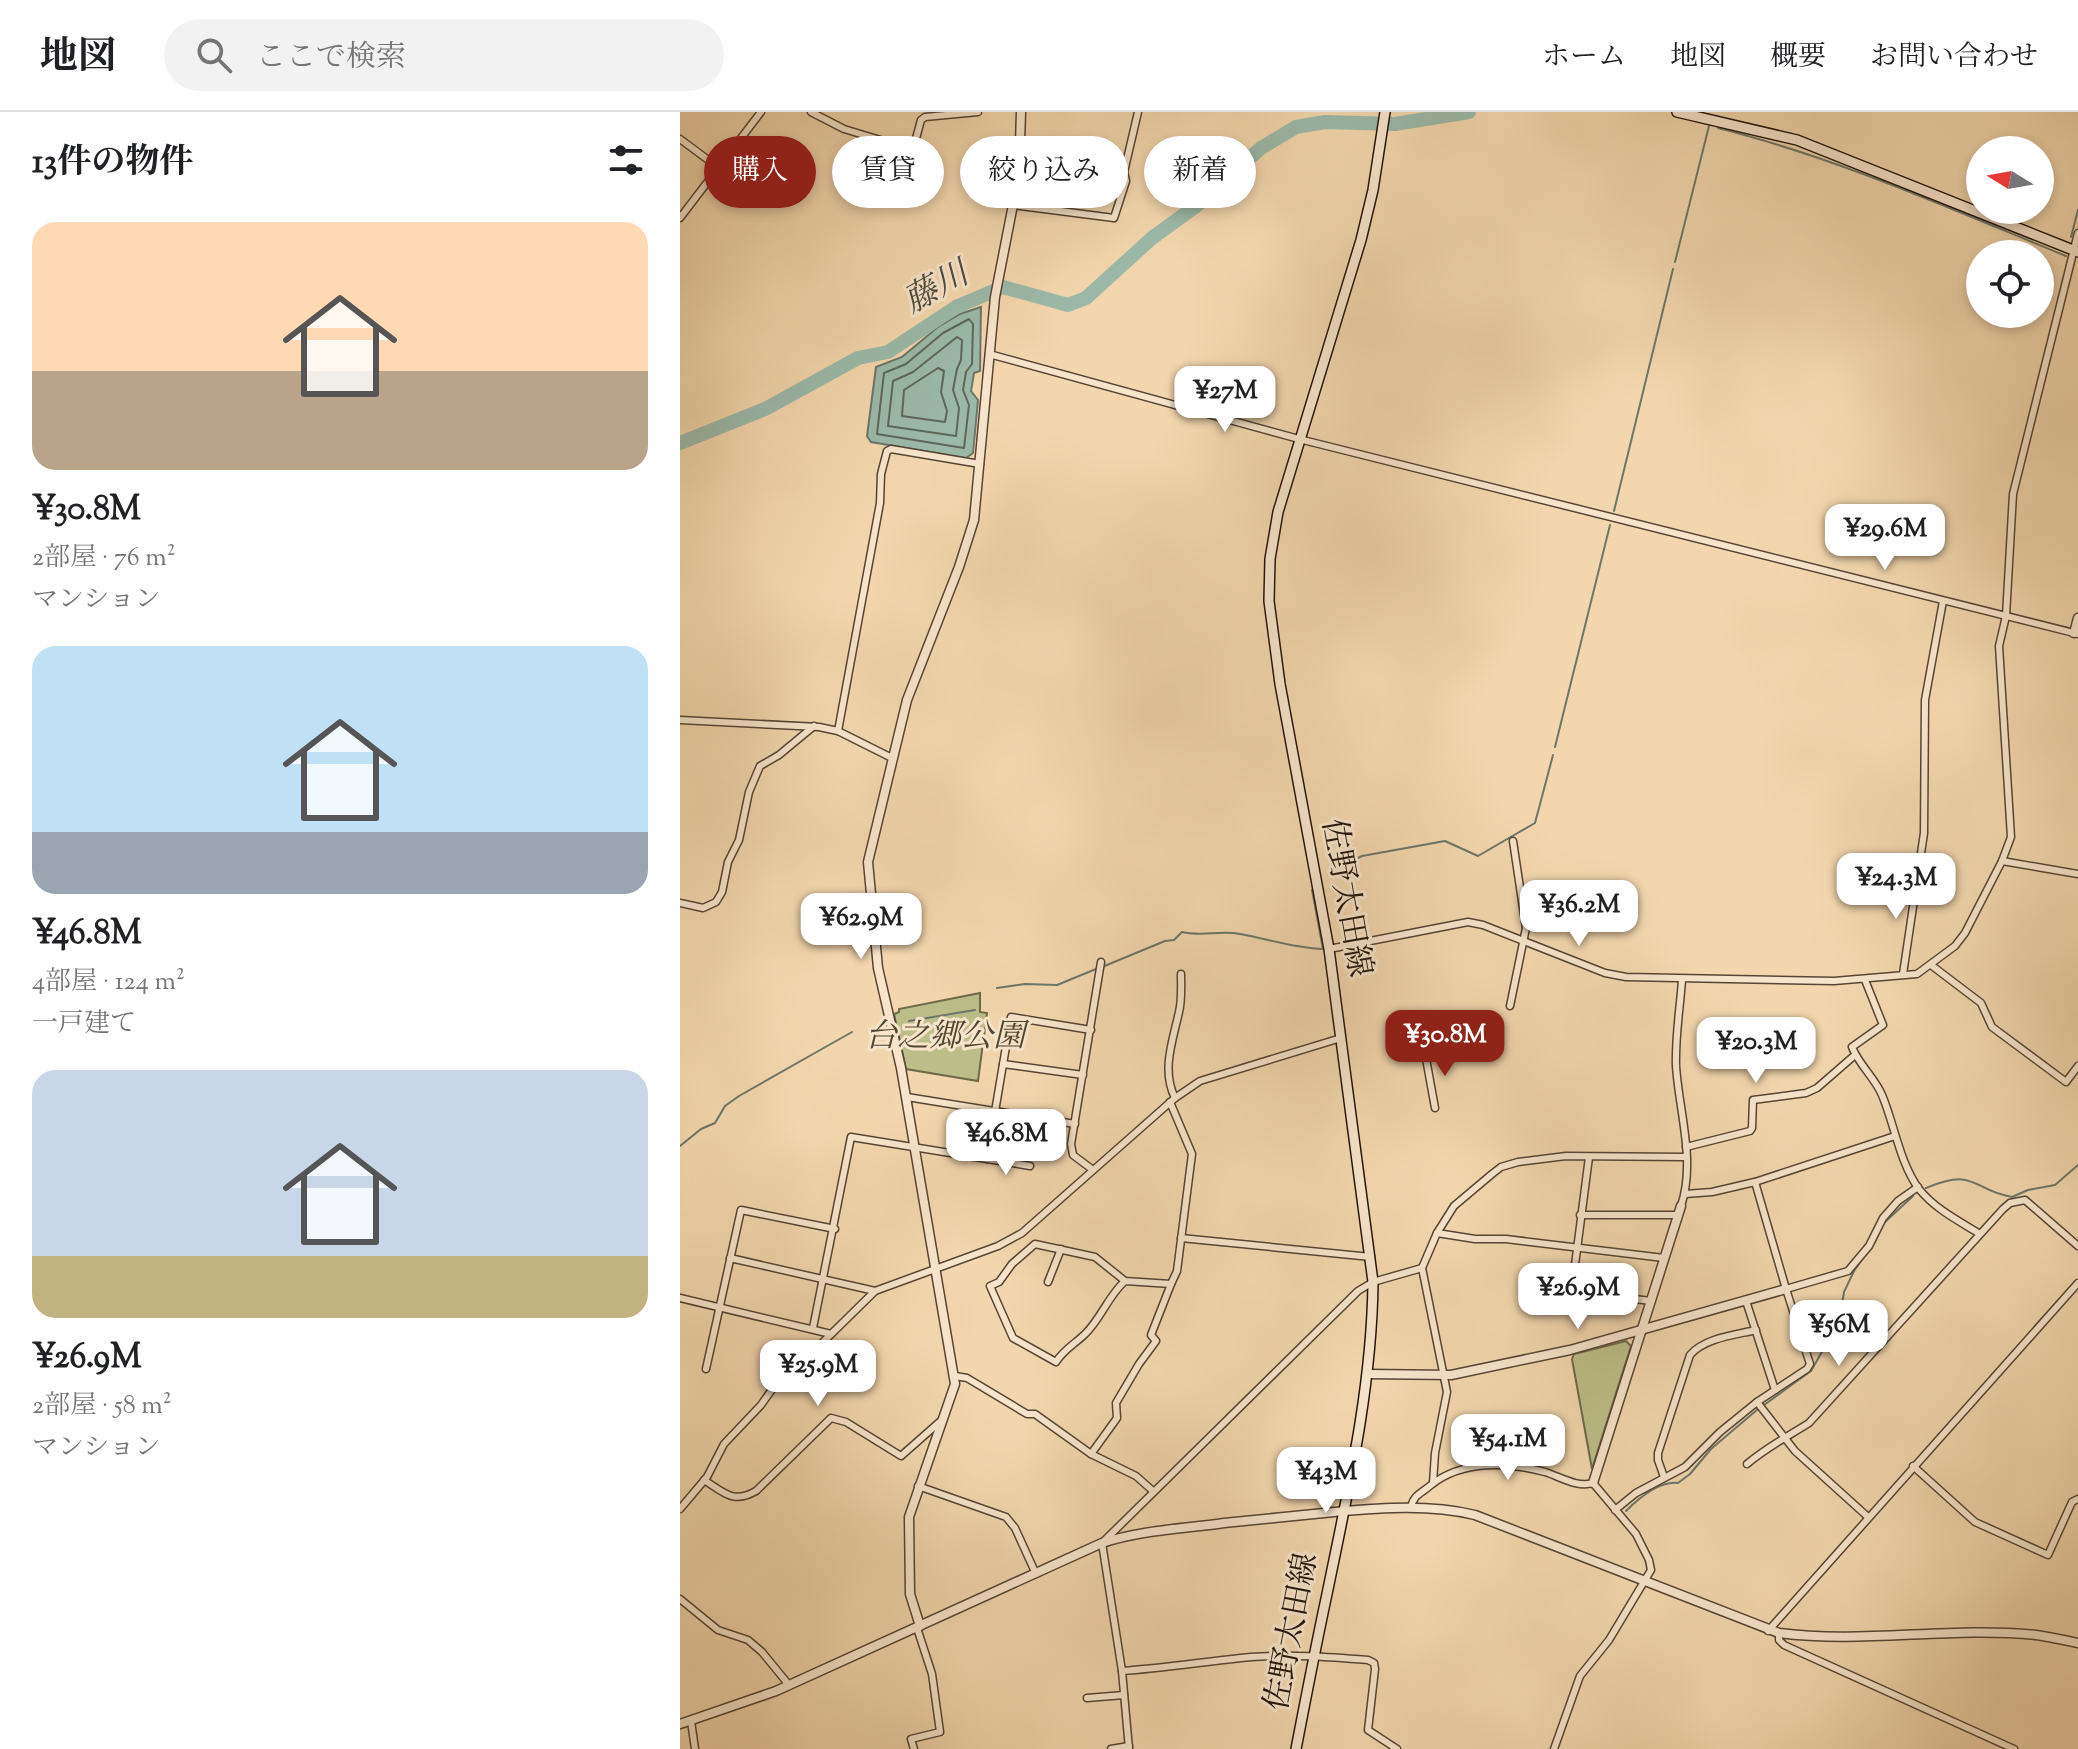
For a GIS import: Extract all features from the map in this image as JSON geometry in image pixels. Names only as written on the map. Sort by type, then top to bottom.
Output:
[{"type":"main road","points":[[1677,112],[1797,140],[2076,251]]},
{"type":"main road","name":"佐野太田線","points":[[1296,1749],[1368,1374],[1373,1282],[1329,949],[1280,684],[1269,601],[1270,559],[1275,526],[1299,439],[1361,240],[1384,120]]},
{"type":"street","points":[[743,136],[761,112]]},
{"type":"street","points":[[811,112],[844,129],[907,148],[914,146],[921,120],[925,117],[978,112]]},
{"type":"street","points":[[1020,136],[1021,112]]},
{"type":"street","points":[[1128,155],[1138,112]]},
{"type":"street","points":[[680,139],[704,157]]},
{"type":"street","points":[[680,218],[704,187]]},
{"type":"street","points":[[914,1749],[911,1739],[940,1732],[932,1674],[909,1584],[909,1517],[945,1416],[955,1376],[907,1097],[878,968],[868,862],[911,688],[959,567],[974,520],[995,295],[1012,208]]},
{"type":"street","points":[[1036,208],[1114,218],[1117,208]]},
{"type":"street","points":[[1329,949],[1468,922],[1483,925],[1605,973],[1626,977],[1865,980],[1917,974],[1955,946],[1965,933],[2002,861],[2011,837],[1999,646],[2006,616],[2013,494],[2076,251],[2078,233]]},
{"type":"street","points":[[989,354],[1299,439],[2076,634],[2078,618]]},
{"type":"street","points":[[838,731],[887,451],[891,449],[980,464]]},
{"type":"street","points":[[1903,974],[1924,833],[1925,700],[1943,601]]},
{"type":"street","points":[[680,720],[814,726],[838,731],[892,758]]},
{"type":"street","points":[[680,903],[703,908],[716,902],[722,892],[728,862],[739,840],[749,792],[760,766],[779,755],[814,726]]},
{"type":"street","points":[[1510,1006],[1526,928],[1513,841]]},
{"type":"street","points":[[2002,861],[2078,874]]},
{"type":"street","points":[[1931,965],[1981,1003],[1992,1027],[2066,1082],[2078,1066]]},
{"type":"street","points":[[1093,1170],[1073,1155],[1071,1144],[1101,966]]},
{"type":"street","points":[[1091,1454],[1117,1418],[1116,1403],[1156,1341],[1151,1335],[1177,1271],[1192,1154],[1171,1090],[1169,1054],[1180,1008],[1181,974]]},
{"type":"street","points":[[1593,1483],[1685,1194],[1686,1147],[1676,1061],[1682,980]]},
{"type":"street","points":[[1865,980],[1883,1025],[1852,1047],[1855,1055],[1881,1093],[1895,1136],[1918,1187],[1937,1207],[1980,1234]]},
{"type":"street","points":[[987,1159],[1011,1017],[1091,1030]]},
{"type":"street","points":[[680,1509],[704,1480],[724,1444],[761,1405],[783,1374],[815,1350],[875,1291],[998,1246],[1022,1233],[1172,1100],[1200,1081],[1341,1038]]},
{"type":"street","points":[[1425,1053],[1435,1108]]},
{"type":"street","points":[[1686,1147],[1750,1131],[1753,1100],[1806,1093],[1817,1088],[1855,1055]]},
{"type":"street","points":[[1003,1064],[1083,1075]]},
{"type":"street","points":[[907,1097],[1075,1124]]},
{"type":"street","points":[[1685,1194],[1702,1194],[1755,1182],[1895,1136]]},
{"type":"street","points":[[813,1328],[851,1137],[1030,1166]]},
{"type":"street","points":[[1433,1483],[1435,1453],[1447,1402],[1422,1268],[1437,1233],[1454,1206],[1501,1167],[1566,1156],[1686,1157]]},
{"type":"street","points":[[1589,1157],[1571,1285],[1574,1291],[1651,1301]]},
{"type":"street","points":[[1615,1510],[1636,1493],[1685,1467],[1720,1432],[1810,1364],[1755,1182]]},
{"type":"street","points":[[1368,1374],[1444,1376],[1570,1350],[1848,1271],[1869,1246],[1883,1218],[1898,1201],[1918,1187]]},
{"type":"street","points":[[1747,1464],[1777,1440],[1784,1439],[1809,1423],[2010,1203],[2025,1200],[2078,1246]]},
{"type":"street","points":[[706,1369],[741,1210],[835,1229]]},
{"type":"street","points":[[1580,1215],[1680,1211]]},
{"type":"street","points":[[1022,1233],[1032,1247]]},
{"type":"street","points":[[1437,1233],[1664,1258]]},
{"type":"street","points":[[1181,1238],[1371,1257]]},
{"type":"street","points":[[1125,1281],[1115,1290],[1087,1333],[1062,1352],[1056,1362],[1013,1338],[990,1286],[999,1282],[1012,1264],[1035,1244],[1095,1257],[1125,1281],[1171,1284]]},
{"type":"street","points":[[1048,1282],[1061,1249]]},
{"type":"street","points":[[730,1258],[875,1291]]},
{"type":"street","points":[[1102,1543],[1358,1291],[1373,1282],[1422,1268]]},
{"type":"street","points":[[1768,1631],[2078,1283]]},
{"type":"street","points":[[680,1298],[831,1334]]},
{"type":"street","points":[[1746,1301],[1775,1390]]},
{"type":"street","points":[[1664,1477],[1658,1453],[1690,1355],[1712,1341],[1756,1330]]},
{"type":"street","points":[[955,1376],[967,1378],[1027,1414],[1035,1414],[1091,1454],[1136,1476],[1153,1491]]},
{"type":"street","points":[[1757,1402],[1784,1439],[1868,1517]]},
{"type":"street","points":[[704,1480],[733,1497],[748,1495],[756,1491],[831,1418],[846,1422],[901,1456],[945,1416]]},
{"type":"street","points":[[1411,1507],[1415,1495],[1446,1474],[1480,1466],[1526,1468],[1580,1484],[1593,1483]]},
{"type":"street","points":[[1913,1466],[1975,1522],[2048,1555],[2072,1502],[2078,1499]]},
{"type":"street","points":[[1554,1749],[1580,1676],[1609,1640],[1651,1570],[1636,1534],[1593,1483]]},
{"type":"street","points":[[918,1486],[1006,1517],[1015,1528],[1036,1574]]},
{"type":"street","points":[[680,1724],[789,1685],[1102,1543],[1135,1533],[1297,1514],[1411,1507],[1475,1515],[1768,1631],[1829,1637],[2036,1635],[2078,1643]]},
{"type":"street","points":[[1102,1543],[1122,1671],[1129,1748],[1111,1749]]},
{"type":"street","points":[[680,1599],[718,1630],[748,1640],[789,1685]]},
{"type":"street","points":[[1779,1633],[1779,1640],[1784,1645],[2014,1749]]},
{"type":"street","points":[[1122,1671],[1252,1657],[1368,1660],[1374,1663],[1374,1692],[1368,1730],[1397,1749]]},
{"type":"street","points":[[1087,1698],[1124,1695]]},
{"type":"street","points":[[691,1721],[695,1749]]},
{"type":"green space","name":"台之郷公園","points":[[980,993],[980,1012],[987,1013],[978,1081],[906,1069],[894,1014],[899,1009]]},
{"type":"green space","points":[[1626,1341],[1631,1346],[1592,1469],[1572,1359],[1574,1354]]},
{"type":"water","points":[[981,307],[980,371],[974,373],[971,391],[978,400],[973,453],[966,458],[871,442],[867,436],[876,367],[902,357],[938,327],[960,314]]},
{"type":"waterway","name":"藤川","points":[[680,443],[765,409],[858,358],[888,352],[956,307],[1003,287],[1068,305],[1086,298],[1152,238],[1196,206],[1261,148],[1296,127],[1325,122],[1395,124],[1469,112]]},
{"type":"waterway","points":[[1675,262],[1709,126]]},
{"type":"waterway","points":[[1718,128],[1851,170],[2066,256]]},
{"type":"waterway","points":[[2071,237],[2078,210]]},
{"type":"waterway","points":[[1614,511],[1673,269]]},
{"type":"waterway","name":"藤川","points":[[980,301],[981,296]]},
{"type":"waterway","points":[[1555,747],[1610,525]]},
{"type":"waterway","points":[[1328,874],[1362,856],[1445,841],[1478,856],[1535,823],[1553,755]]},
{"type":"waterway","points":[[1102,967],[1174,940],[1182,932],[1233,933],[1323,949],[1312,890]]},
{"type":"waterway","points":[[997,988],[1025,984],[1057,985],[1096,969]]},
{"type":"waterway","points":[[909,1021],[975,1010]]},
{"type":"waterway","points":[[680,1146],[701,1129],[715,1123],[725,1106],[739,1096],[852,1032]]},
{"type":"waterway","points":[[1926,1188],[1943,1182],[1965,1180],[2012,1197],[2028,1190],[2055,1185],[2078,1165]]},
{"type":"waterway","points":[[1884,1223],[1913,1196]]},
{"type":"waterway","points":[[1764,1405],[1811,1371],[1839,1322],[1844,1292],[1854,1271],[1876,1240]]},
{"type":"waterway","points":[[1626,1511],[1650,1491],[1678,1483],[1690,1474],[1711,1449],[1758,1409]]}]
